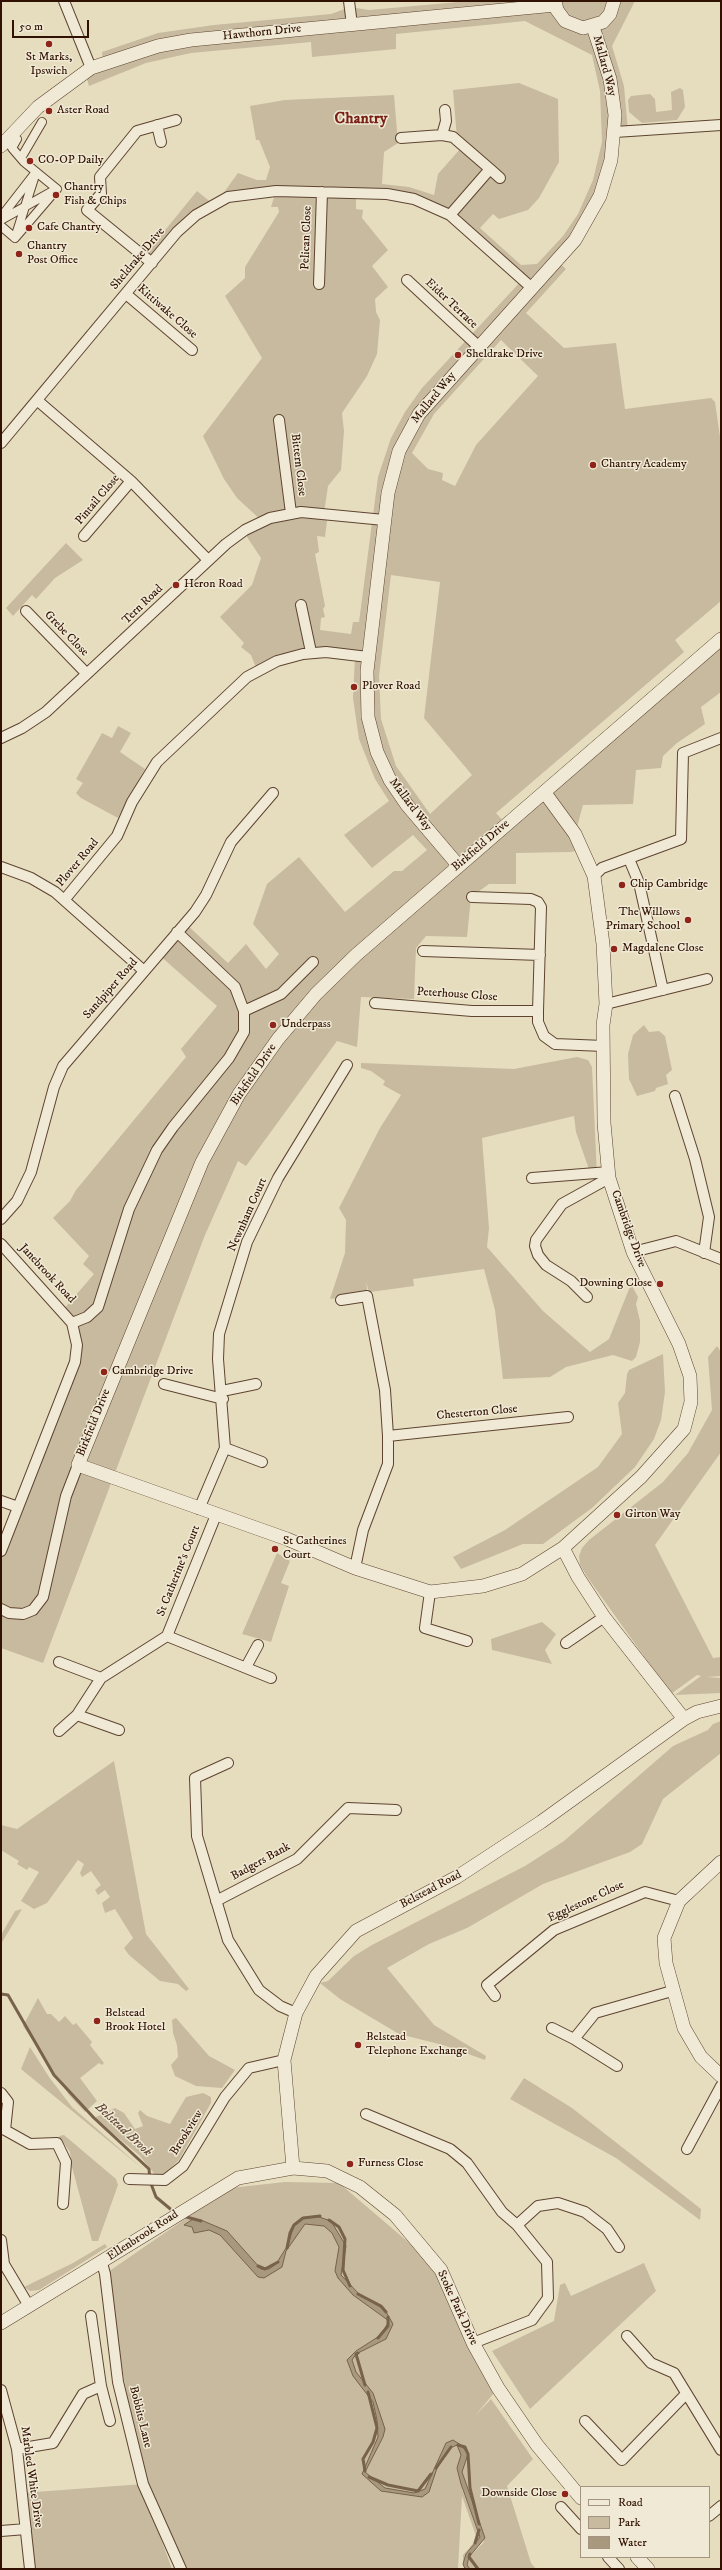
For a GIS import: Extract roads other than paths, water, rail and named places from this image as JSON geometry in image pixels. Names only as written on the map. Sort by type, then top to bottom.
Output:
[{"type":"street","points":[[64,1],[91,68]]},
{"type":"street","points":[[349,1],[352,25]]},
{"type":"street","points":[[555,3],[562,18],[569,24],[584,28],[593,27],[606,18],[614,1]]},
{"type":"street","name":"Hawthorn Drive","points":[[1,146],[38,107],[91,68],[136,52],[170,44],[555,3]]},
{"type":"street","name":"Mallard Way","points":[[458,865],[407,805],[383,766],[373,738],[367,709],[368,657],[384,520],[394,465],[411,426],[432,397],[575,240],[595,208],[607,177],[615,132],[610,79],[593,27]]},
{"type":"street","points":[[442,135],[446,121],[445,110]]},
{"type":"street","points":[[152,263],[87,210],[100,194],[99,179],[104,171],[137,131],[176,120]]},
{"type":"street","points":[[21,158],[42,122]]},
{"type":"street","points":[[157,125],[161,142]]},
{"type":"street","points":[[615,132],[721,125]]},
{"type":"street","points":[[401,138],[442,135],[457,139],[500,178]]},
{"type":"street","points":[[17,139],[12,148],[36,172],[57,189]]},
{"type":"street","points":[[450,215],[490,169]]},
{"type":"street","points":[[15,238],[36,172]]},
{"type":"street","points":[[1,217],[36,172]]},
{"type":"street","points":[[1,220],[57,189]]},
{"type":"street","points":[[15,238],[57,189]]},
{"type":"street","name":"Sheldrake Drive","points":[[1,444],[152,263],[190,220],[217,202],[233,196],[263,191],[322,192],[400,196],[425,203],[450,215],[532,288]]},
{"type":"street","name":"Pelican Close","points":[[319,284],[322,192]]},
{"type":"street","points":[[1,226],[15,238]]},
{"type":"street","name":"Eider Terrace","points":[[407,280],[478,346]]},
{"type":"street","name":"Kittiwake Close","points":[[126,294],[192,350]]},
{"type":"street","points":[[38,400],[131,481],[208,560]]},
{"type":"street","name":"Bittern Close","points":[[279,420],[291,513]]},
{"type":"street","name":"Pintail Close","points":[[84,536],[131,481]]},
{"type":"street","name":"Tern Road","points":[[1,738],[35,720],[87,674],[208,560],[245,530],[270,518],[291,513],[320,513],[384,520]]},
{"type":"street","points":[[301,605],[311,652]]},
{"type":"street","name":"Grebe Close","points":[[26,611],[87,674]]},
{"type":"street","name":"Birkfield Drive","points":[[1,1609],[9,1613],[23,1614],[33,1610],[43,1597],[66,1496],[181,1208],[216,1134],[239,1094],[278,1039],[316,994],[356,955],[458,865],[545,793],[721,640]]},
{"type":"street","name":"Plover Road","points":[[65,899],[117,836],[150,771],[166,751],[254,672],[277,661],[311,652],[368,657]]},
{"type":"street","points":[[594,876],[602,868],[681,839],[683,753],[721,738]]},
{"type":"street","name":"Sandpiper Road","points":[[1,1219],[17,1201],[31,1172],[54,1087],[63,1066],[177,932],[206,895],[231,842],[273,793]]},
{"type":"street","name":"Cambridge Drive","points":[[78,1465],[287,1539],[355,1568],[430,1592],[483,1586],[522,1574],[563,1548],[641,1477],[684,1429],[691,1402],[690,1376],[679,1344],[633,1252],[609,1175],[604,1123],[604,1046],[606,1004],[603,944],[594,876],[575,834],[545,793]]},
{"type":"street","points":[[629,859],[639,883],[663,990]]},
{"type":"street","points":[[1,867],[38,881],[65,899],[144,971]]},
{"type":"street","points":[[472,897],[531,899],[538,902],[540,907],[538,1022],[544,1036],[555,1044],[604,1046]]},
{"type":"street","points":[[1,1551],[75,1362],[77,1345],[72,1324],[91,1315],[98,1306],[129,1209],[141,1181],[173,1127],[234,1052],[244,1032],[244,1011],[239,994],[230,981],[177,932]]},
{"type":"street","points":[[423,951],[540,955]]},
{"type":"street","points":[[244,1011],[281,994],[313,962]]},
{"type":"street","points":[[606,1004],[707,979]]},
{"type":"street","name":"Peterhouse Close","points":[[375,1004],[472,1011],[538,1010]]},
{"type":"street","name":"Newnham Court","points":[[199,1509],[225,1448],[218,1359],[219,1334],[247,1242],[278,1178],[347,1065]]},
{"type":"street","points":[[675,1096],[695,1159],[709,1217],[704,1253]]},
{"type":"street","points":[[532,1178],[609,1175]]},
{"type":"street","points":[[587,1297],[571,1281],[546,1265],[535,1246],[536,1240],[562,1204],[609,1175]]},
{"type":"street","points":[[633,1252],[676,1241],[721,1259]]},
{"type":"street","name":"Janebrook Road","points":[[1,1244],[72,1324]]},
{"type":"street","points":[[341,1300],[367,1296],[386,1390],[388,1464],[364,1530],[355,1568]]},
{"type":"street","points":[[164,1384],[222,1395],[256,1384]]},
{"type":"street","name":"Chesterton Close","points":[[388,1436],[568,1417]]},
{"type":"street","points":[[225,1448],[262,1462]]},
{"type":"street","points":[[1,1501],[18,1507]]},
{"type":"street","name":"St Catherine's Court","points":[[59,1731],[77,1715],[101,1678],[167,1636],[216,1515]]},
{"type":"street","points":[[563,1548],[578,1577],[604,1617],[684,1719]]},
{"type":"street","points":[[430,1592],[425,1628],[467,1641]]},
{"type":"street","points":[[566,1644],[604,1617]]},
{"type":"street","name":"St Catherine's Court","points":[[167,1636],[271,1678]]},
{"type":"street","points":[[246,1667],[258,1645]]},
{"type":"street","points":[[59,1662],[101,1678]]},
{"type":"street","name":"Belstead Road","points":[[293,2168],[284,2060],[296,2013],[316,1976],[356,1931],[457,1877],[541,1822],[684,1719],[697,1712],[721,1706]]},
{"type":"street","points":[[77,1715],[119,1730]]},
{"type":"street","points":[[228,1764],[195,1778],[197,1836],[228,1940],[244,1970],[259,1990],[280,2006],[296,2013]]},
{"type":"street","name":"Badgers Bank","points":[[216,1901],[297,1859],[348,1808],[396,1810]]},
{"type":"street","points":[[721,1862],[679,1901],[664,1938],[666,1963],[672,1991],[684,2028],[701,2057],[721,2076]]},
{"type":"street","name":"Egglestone Close","points":[[495,1996],[487,1985],[554,1930],[645,1892],[679,1901]]},
{"type":"street","points":[[574,2039],[595,2013],[672,1991]]},
{"type":"street","points":[[552,2028],[574,2039],[617,2066]]},
{"type":"street","name":"Brookview","points":[[129,2179],[165,2180],[183,2166],[225,2097],[249,2068],[284,2060]]},
{"type":"street","points":[[687,2149],[721,2086]]},
{"type":"street","points":[[1,2093],[8,2102],[3,2131],[30,2144],[57,2143],[66,2162],[63,2204]]},
{"type":"street","points":[[366,2114],[450,2149],[467,2163],[502,2212],[517,2225],[547,2262],[548,2298],[532,2320],[473,2343]]},
{"type":"street","name":"Ellenbrook Road","points":[[1,2323],[102,2263],[168,2219],[238,2178],[293,2168]]},
{"type":"street","name":"Stoke Park Drive","points":[[293,2168],[327,2171],[360,2188],[395,2215],[441,2270],[473,2343],[498,2388],[518,2419],[580,2497]]},
{"type":"street","points":[[517,2225],[538,2206],[558,2203],[585,2212],[607,2229],[619,2247]]},
{"type":"street","points":[[1,2240],[4,2264],[30,2306]]},
{"type":"street","name":"Bobbits Lane","points":[[102,2263],[105,2274],[118,2382],[143,2484],[180,2569]]},
{"type":"street","points":[[91,2316],[101,2386],[110,2421]]},
{"type":"street","points":[[627,2336],[651,2363],[674,2373],[685,2395],[721,2450]]},
{"type":"street","points":[[17,2449],[53,2443],[83,2394],[101,2386]]},
{"type":"street","name":"Marbled White Drive","points":[[1,2390],[17,2449],[30,2569]]},
{"type":"street","points":[[585,2421],[622,2460],[685,2395]]},
{"type":"street","points":[[710,2515],[721,2506]]},
{"type":"street","points":[[561,2507],[580,2528]]},
{"type":"street","points":[[1,2531],[26,2529]]},
{"type":"street","points":[[609,2558],[619,2569]]},
{"type":"street","points":[[638,2558],[648,2569]]},
{"type":"water","points":[[316,2216],[331,2221],[346,2246],[341,2275],[360,2295],[385,2310],[393,2324],[386,2339],[356,2354],[352,2360],[356,2372],[373,2393],[385,2429],[383,2437],[365,2472],[385,2488],[414,2493],[425,2489],[446,2443],[453,2440],[461,2445],[468,2454],[462,2472],[485,2538],[469,2557],[467,2565],[470,2569],[465,2569],[463,2564],[466,2554],[480,2537],[461,2484],[457,2468],[461,2455],[457,2445],[450,2448],[437,2468],[429,2492],[422,2497],[381,2491],[362,2474],[378,2437],[377,2420],[373,2402],[353,2376],[347,2360],[356,2351],[381,2335],[389,2321],[353,2295],[338,2278],[335,2271],[339,2247],[332,2233],[324,2226],[305,2224],[286,2251],[282,2267],[264,2278],[258,2277],[220,2235],[209,2230],[194,2233],[192,2227],[184,2225],[193,2219],[201,2220],[227,2231],[261,2269],[269,2269],[276,2264],[288,2245],[294,2225],[303,2218]]},
{"type":"waterway","name":"Belstead Brook","points":[[1,1994],[8,1995],[54,2075],[94,2118],[149,2169],[150,2181],[156,2197],[174,2212]]},
{"type":"waterway","name":"Belstead Brook","points":[[183,2216],[201,2221]]},
{"type":"waterway","name":"Belstead Brook","points":[[287,2248],[290,2233],[294,2225],[303,2218],[320,2216]]},
{"type":"waterway","name":"Belstead Brook","points":[[329,2220],[339,2227],[345,2239],[343,2270],[350,2286]]},
{"type":"waterway","name":"Belstead Brook","points":[[258,2266],[265,2269],[278,2262]]},
{"type":"waterway","name":"Belstead Brook","points":[[358,2294],[381,2306],[386,2312]]},
{"type":"waterway","name":"Belstead Brook","points":[[378,2338],[388,2326],[388,2317]]},
{"type":"waterway","name":"Belstead Brook","points":[[358,2353],[356,2354],[365,2385]]},
{"type":"waterway","name":"Belstead Brook","points":[[365,2471],[363,2459],[373,2442],[377,2428],[368,2392]]},
{"type":"waterway","name":"Belstead Brook","points":[[458,2445],[465,2447],[468,2454],[470,2488],[479,2524]]},
{"type":"waterway","name":"Belstead Brook","points":[[436,2468],[451,2447]]},
{"type":"waterway","name":"Belstead Brook","points":[[369,2477],[388,2485],[418,2491],[431,2474]]},
{"type":"waterway","name":"Belstead Brook","points":[[475,2543],[479,2530]]},
{"type":"waterway","name":"Belstead Brook","points":[[470,2554],[469,2557],[478,2569]]},
{"type":"place","name":"St Marks, Ipswich","points":[[49,44]]},
{"type":"place","name":"Aster Road","points":[[49,111]]},
{"type":"place","name":"CO-OP Daily","points":[[30,161]]},
{"type":"place","name":"Chantry Fish & Chips","points":[[56,195]]},
{"type":"place","name":"Cafe Chantry","points":[[29,228]]},
{"type":"place","name":"Chantry Post Office","points":[[19,254]]},
{"type":"place","name":"Sheldrake Drive","points":[[458,355]]},
{"type":"place","name":"Chantry Academy","points":[[593,465]]},
{"type":"place","name":"Heron Road","points":[[176,585]]},
{"type":"place","name":"Plover Road","points":[[354,687]]},
{"type":"place","name":"Chip Cambridge","points":[[622,885]]},
{"type":"place","name":"The Willows Primary School","points":[[688,920]]},
{"type":"place","name":"Magdalene Close","points":[[614,949]]},
{"type":"place","name":"Underpass","points":[[273,1025]]},
{"type":"place","name":"Downing Close","points":[[660,1284]]},
{"type":"place","name":"Cambridge Drive","points":[[104,1372]]},
{"type":"place","name":"Girton Way","points":[[617,1515]]},
{"type":"place","name":"St Catherines Court","points":[[275,1549]]},
{"type":"place","name":"Belstead Brook Hotel","points":[[97,2021]]},
{"type":"place","name":"Belstead Telephone Exchange","points":[[358,2045]]},
{"type":"place","name":"Furness Close","points":[[350,2164]]},
{"type":"place","name":"Downside Close","points":[[565,2494]]},
{"type":"district","name":"Chantry","points":[[361,120]]}]
